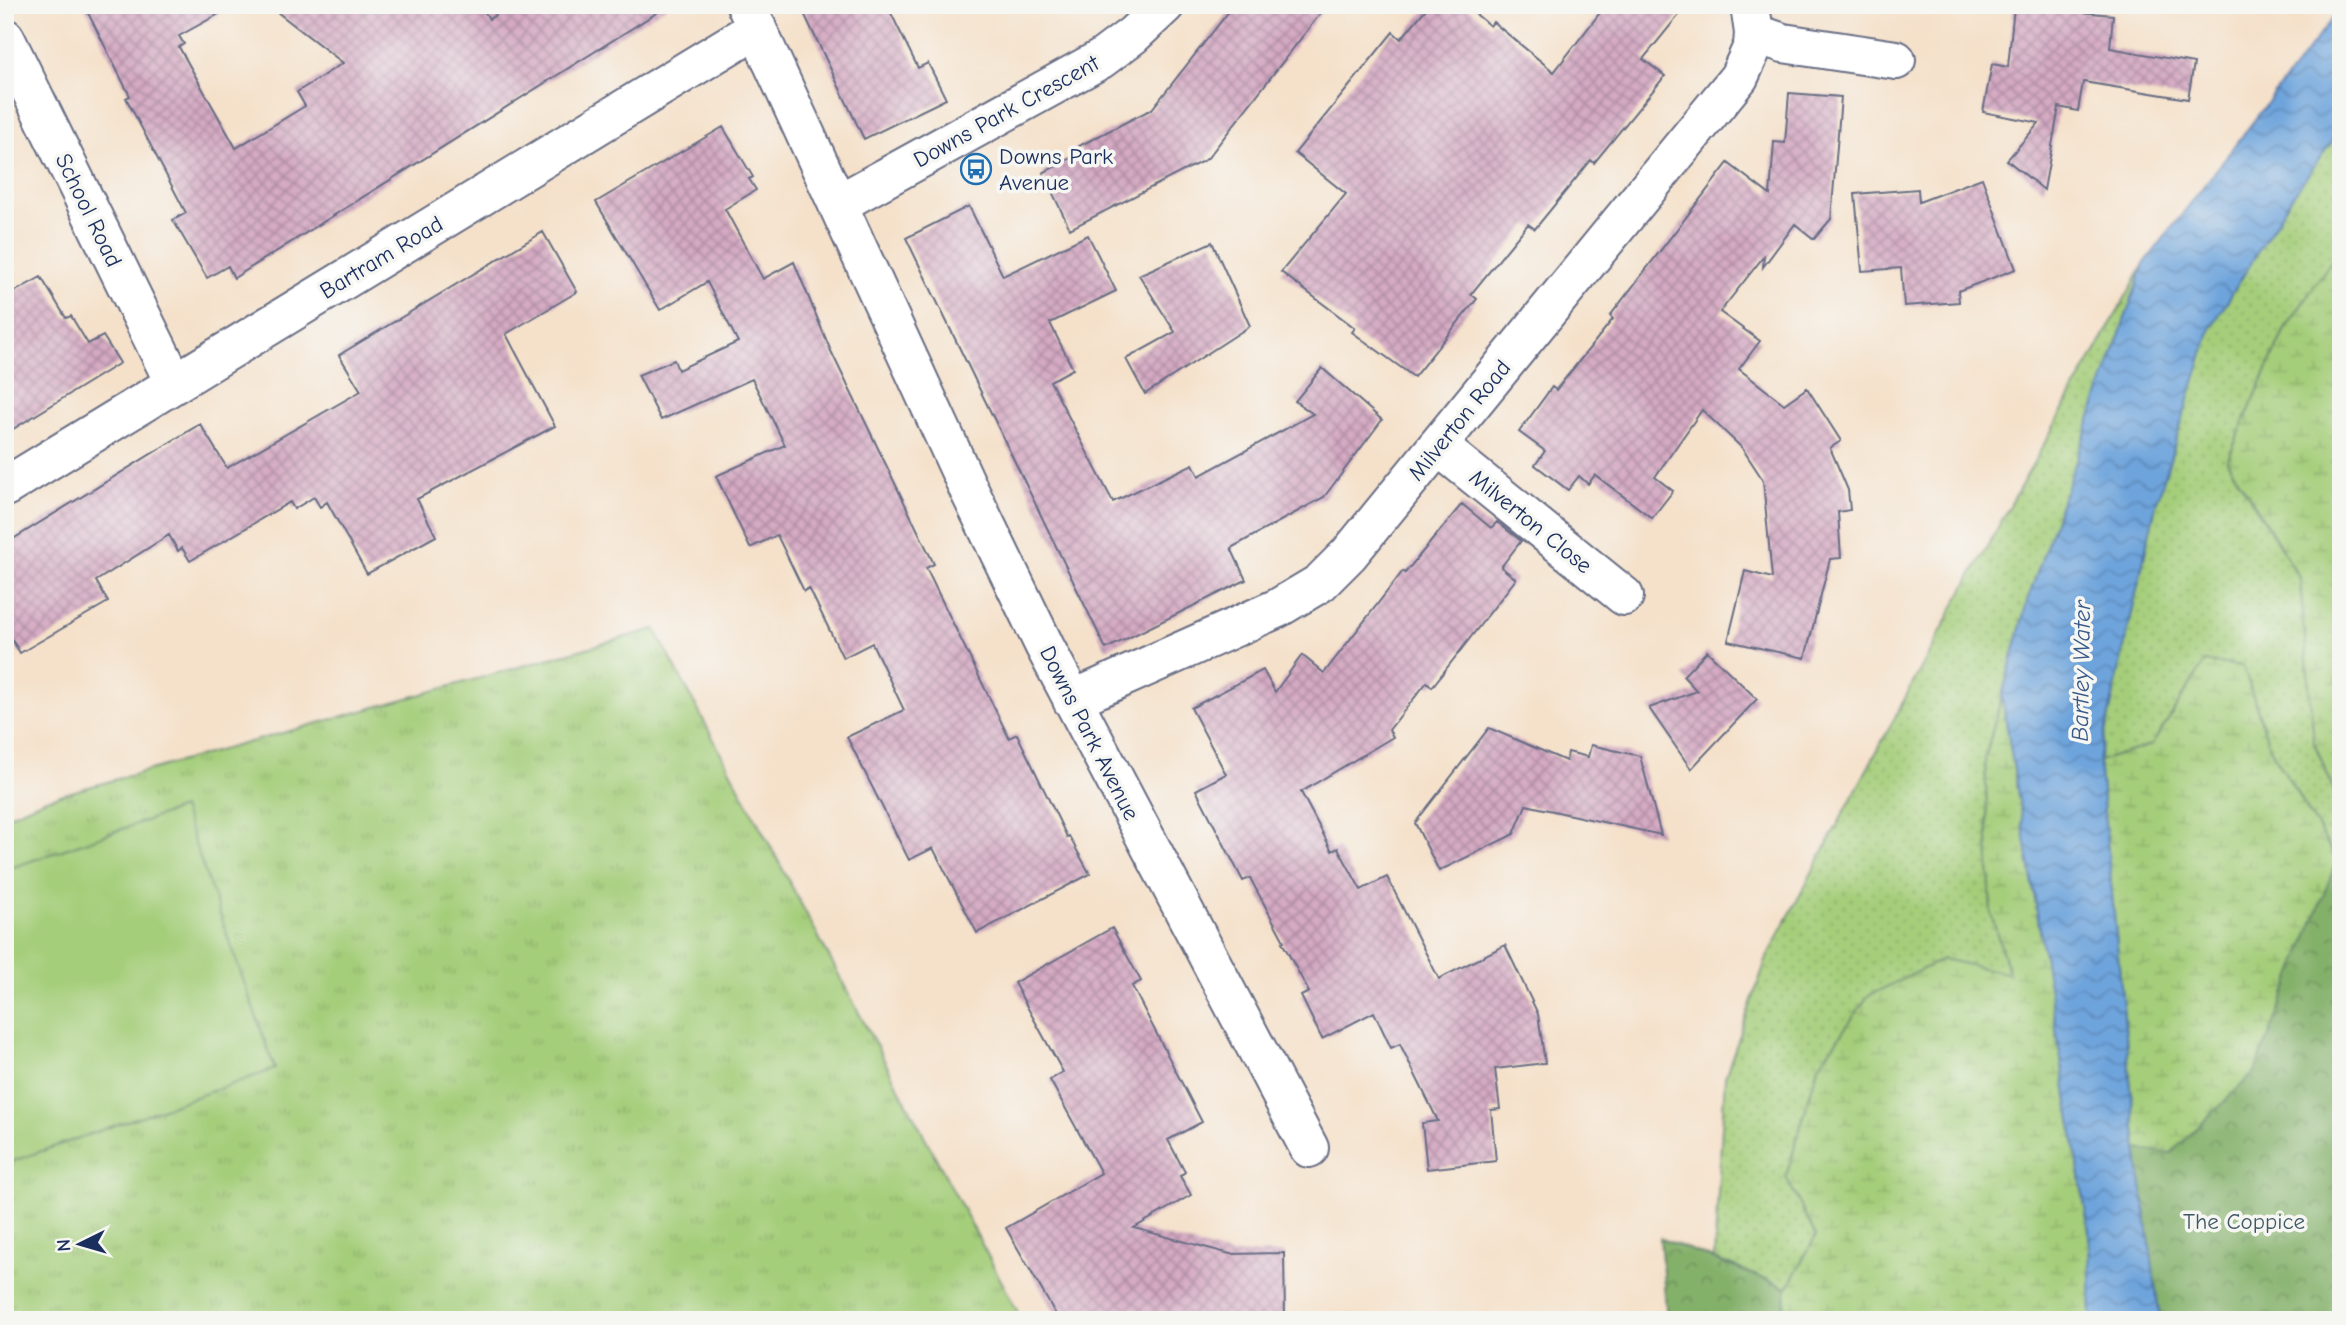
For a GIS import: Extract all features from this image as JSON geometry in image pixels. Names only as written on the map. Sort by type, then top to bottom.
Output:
[{"type":"street","name":"Downs Park Crescent","points":[[838,204],[1101,59],[1133,35],[1165,5]]},
{"type":"street","name":"Downs Park Avenue","points":[[751,16],[969,490],[1072,700],[1309,1148]]},
{"type":"street","name":"Bartram Road","points":[[5,487],[751,16]]},
{"type":"street","name":"Milverton Road","points":[[1752,19],[1783,43],[1838,54],[1896,60]]},
{"type":"street","name":"Milverton Road","points":[[1072,700],[1278,608],[1320,583],[1349,554],[1739,77],[1753,46],[1752,19]]},
{"type":"street","name":"School Road","points":[[5,38],[174,382]]},
{"type":"street","name":"Milverton Close","points":[[1438,446],[1624,596]]},
{"type":"green space","points":[[2341,129],[2341,247],[2285,329],[2227,461],[2300,578],[2314,742],[2341,807],[2341,858],[2337,860],[2270,748],[2243,666],[2205,662],[2152,745],[2099,761],[2156,504],[2211,328],[2291,198]]},
{"type":"green space","points":[[2341,247],[2341,807],[2314,742],[2300,578],[2227,461],[2285,329]]},
{"type":"green space","points":[[2144,264],[2027,602],[1985,758],[1991,913],[2009,975],[1943,959],[1818,1067],[1786,1177],[1816,1236],[1787,1288],[1714,1259],[1725,1077],[1768,955],[1957,601]]},
{"type":"green space","points":[[655,629],[1022,1320],[5,1320],[5,817],[46,799]]},
{"type":"green space","points":[[2205,662],[2243,666],[2270,748],[2337,860],[2255,1072],[2171,1153],[2137,1149],[2099,761],[2152,745]]},
{"type":"green space","points":[[2002,697],[2089,1231],[2091,1320],[1782,1320],[1787,1288],[1816,1236],[1786,1177],[1818,1067],[1868,996],[1943,959],[2009,974],[1991,913],[1985,758]]},
{"type":"green space","points":[[182,808],[275,1069],[5,1164],[5,870]]},
{"type":"green space","name":"The Coppice","points":[[2341,858],[2341,1320],[2160,1320],[2137,1149],[2171,1153]]},
{"type":"green space","points":[[1660,1238],[1787,1288],[1782,1320],[1667,1320]]},
{"type":"water","name":"Bartley Water","points":[[2341,7],[2341,129],[2291,198],[2211,328],[2156,504],[2099,760],[2137,1149],[2160,1320],[2091,1320],[2089,1231],[2002,697],[2027,602],[2144,264]]},
{"type":"building","points":[[84,5],[235,5],[179,36],[184,44],[179,47],[236,148],[305,106],[297,92],[343,63],[268,5],[481,5],[489,19],[511,5],[669,5],[234,278],[228,266],[207,278],[173,220],[186,213],[126,98],[130,96]]},
{"type":"building","points":[[800,5],[887,5],[918,68],[928,63],[946,99],[864,139]]},
{"type":"building","points":[[1234,5],[1327,5],[1207,159],[1070,229],[1043,173],[1082,152],[1079,146],[1152,109]]},
{"type":"building","points":[[1429,5],[1465,5],[1490,26],[1493,22],[1554,72],[1606,5],[1687,5],[1643,59],[1665,76],[1594,163],[1591,160],[1535,229],[1528,224],[1471,294],[1477,299],[1414,377],[1352,332],[1355,328],[1281,272],[1346,194],[1295,153],[1393,32],[1401,39]]},
{"type":"building","points":[[2014,6],[2113,15],[2110,48],[2194,63],[2188,99],[2083,82],[2078,111],[2059,107],[2044,190],[2007,160],[2039,123],[1983,112],[1992,64],[2008,67]]},
{"type":"building","points":[[1789,93],[1841,97],[1831,219],[1814,239],[1795,224],[1763,267],[1764,256],[1720,312],[1760,341],[1739,369],[1784,404],[1807,388],[1841,441],[1830,448],[1848,490],[1850,510],[1838,512],[1841,558],[1830,559],[1805,658],[1728,641],[1745,571],[1772,578],[1763,480],[1742,448],[1702,410],[1655,477],[1673,491],[1652,518],[1595,475],[1588,484],[1579,476],[1568,490],[1535,465],[1545,451],[1519,432],[1552,387],[1556,390],[1613,319],[1610,316],[1728,163],[1770,195],[1774,142],[1785,143]]},
{"type":"building","points":[[723,127],[753,177],[749,179],[756,190],[725,209],[763,279],[794,262],[830,349],[934,564],[926,568],[1009,738],[1017,734],[1067,837],[1069,836],[1090,874],[977,933],[933,848],[909,860],[847,737],[904,710],[872,643],[843,658],[809,588],[804,591],[777,535],[750,548],[716,476],[785,445],[752,379],[661,420],[638,375],[674,360],[678,370],[738,342],[707,282],[660,310],[596,202]]},
{"type":"building","points":[[1982,178],[2016,269],[1958,291],[1959,302],[1904,306],[1901,268],[1862,271],[1855,194],[1918,189],[1919,202]]},
{"type":"building","points":[[969,206],[1003,276],[1088,235],[1116,291],[1050,323],[1073,369],[1050,381],[1113,502],[1193,464],[1199,476],[1313,414],[1295,401],[1322,368],[1382,420],[1324,497],[1231,548],[1246,580],[1106,649],[906,238]]},
{"type":"building","points":[[543,232],[577,292],[506,334],[555,426],[417,499],[436,536],[367,574],[327,502],[320,507],[314,497],[294,509],[290,502],[190,561],[182,548],[178,551],[169,535],[96,581],[108,602],[20,653],[5,628],[5,544],[200,424],[227,468],[361,391],[339,355]]},
{"type":"building","points":[[1212,242],[1250,326],[1145,394],[1126,359],[1175,332],[1139,275]]},
{"type":"building","points":[[41,277],[66,318],[71,316],[88,344],[103,336],[120,363],[5,434],[5,297]]},
{"type":"building","points":[[1462,504],[1491,528],[1497,522],[1521,541],[1501,567],[1516,579],[1432,687],[1427,682],[1389,730],[1393,737],[1301,792],[1332,851],[1338,848],[1361,890],[1387,877],[1439,979],[1505,945],[1538,1014],[1545,1063],[1495,1069],[1500,1109],[1491,1110],[1496,1161],[1427,1169],[1422,1123],[1438,1121],[1400,1044],[1391,1048],[1374,1012],[1322,1039],[1301,996],[1309,992],[1282,942],[1284,941],[1250,878],[1243,881],[1196,790],[1226,774],[1191,708],[1263,670],[1275,692],[1302,655],[1324,673],[1403,571],[1405,573]]},
{"type":"building","points":[[1707,651],[1757,699],[1691,769],[1649,708],[1697,691],[1683,676]]},
{"type":"building","points":[[1489,728],[1566,761],[1568,752],[1588,757],[1591,745],[1640,756],[1661,835],[1526,805],[1514,834],[1439,871],[1415,823]]},
{"type":"building","points":[[1112,928],[1141,981],[1132,986],[1202,1122],[1168,1140],[1185,1172],[1180,1176],[1191,1195],[1134,1228],[1230,1254],[1284,1253],[1285,1320],[1059,1320],[1006,1228],[1101,1173],[1050,1080],[1063,1072],[1014,983]]},
{"type":"place","name":"Downs Park Avenue","points":[[976,169]]}]
